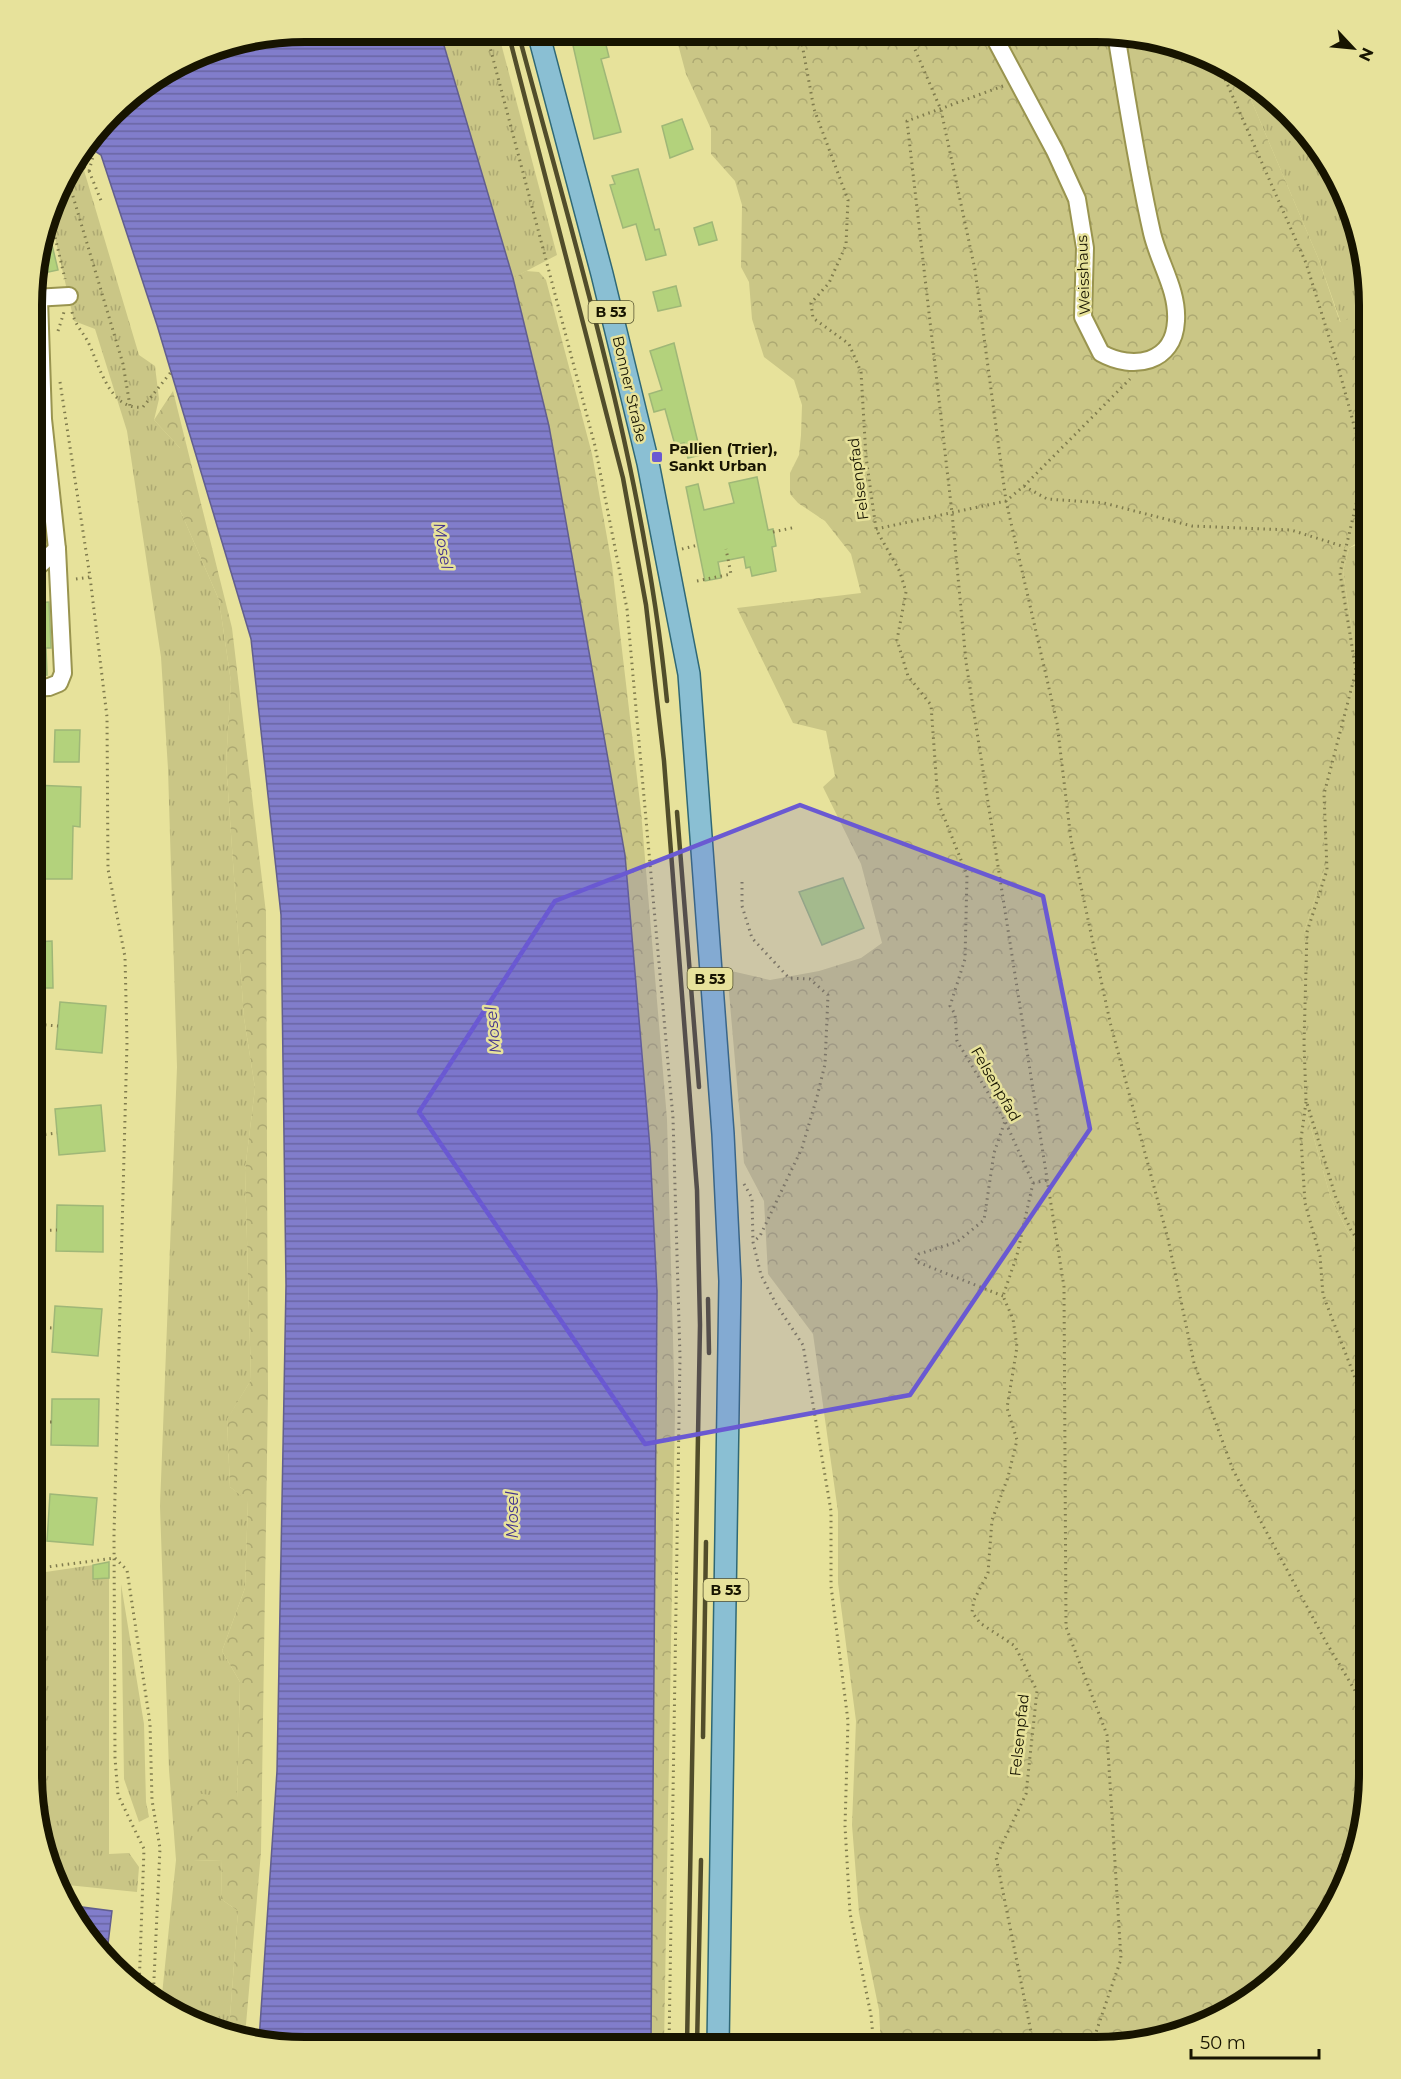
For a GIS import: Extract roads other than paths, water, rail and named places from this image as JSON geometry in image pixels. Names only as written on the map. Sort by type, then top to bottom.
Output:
[{"type":"main road","name":"Bonner Straße","points":[[541,42],[602,274],[648,463],[688,674],[701,824],[730,1281],[730,1407],[718,2037]]},
{"type":"street","name":"Weisshaus","points":[[996,42],[1055,151],[1077,199],[1085,248],[1083,317],[1095,345],[1112,359],[1130,364],[1149,360],[1170,345],[1176,323],[1176,302],[1152,235],[1118,43]]},
{"type":"street","points":[[42,298],[69,296]]},
{"type":"street","points":[[42,400],[57,549],[63,672],[59,683],[42,686]]},
{"type":"street","points":[[42,563],[57,549]]},
{"type":"water","name":"Mosel","points":[[443,42],[513,278],[549,426],[625,855],[650,1148],[657,1292],[651,2037],[305,2037],[260,2033],[277,1771],[286,1285],[281,915],[251,639],[157,325],[101,155],[93,150],[96,145],[119,119],[145,96],[189,69],[221,56],[271,44]]},
{"type":"water","points":[[78,1906],[112,1911],[108,1948]]},
{"type":"railway","points":[[511,42],[623,478],[646,605],[664,761],[697,1190],[700,1325],[687,2037]]},
{"type":"railway","points":[[521,42],[585,281],[626,448],[657,616],[667,701]]},
{"type":"railway","points":[[677,812],[699,1087]]},
{"type":"railway","points":[[708,1299],[709,1353]]},
{"type":"railway","points":[[703,1737],[706,1542]]},
{"type":"railway","points":[[697,2037],[701,1860]]},
{"type":"place","name":"Pallien (Trier), Sankt Urban","points":[[657,457]]}]
